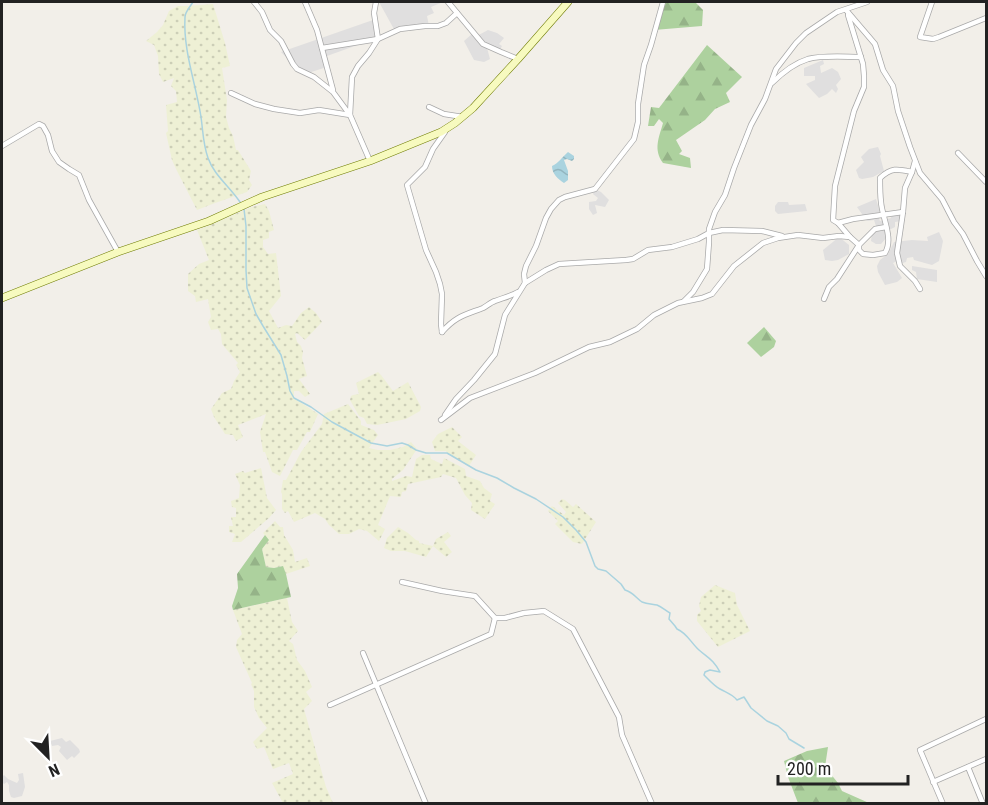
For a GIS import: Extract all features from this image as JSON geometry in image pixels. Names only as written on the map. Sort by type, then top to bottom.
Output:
[{"type":"street","points":[[254,2],[297,69],[314,77],[333,92],[350,115],[370,161]]},
{"type":"street","points":[[305,2],[317,30],[333,92]]},
{"type":"street","points":[[350,115],[351,82],[354,71],[378,39],[374,13],[376,2]]},
{"type":"street","points":[[448,2],[483,44],[518,59]]},
{"type":"street","points":[[2,298],[118,252],[209,221],[262,197],[370,161],[447,128],[479,102],[568,2]]},
{"type":"street","points":[[525,283],[526,266],[551,209],[565,197],[594,189],[634,139],[638,123],[643,68],[663,2]]},
{"type":"street","points":[[684,301],[693,292],[707,268],[709,229],[776,69],[806,33],[837,12],[867,2]]},
{"type":"street","points":[[932,2],[920,37],[933,39],[987,18]]},
{"type":"street","points":[[846,10],[861,57],[864,87],[854,111],[835,186],[833,220],[859,245],[859,250],[863,254],[873,255],[885,253],[888,250],[881,176],[896,169],[912,172]]},
{"type":"street","points":[[846,10],[875,44],[883,70],[893,86],[898,111],[921,176],[942,199],[987,276]]},
{"type":"street","points":[[322,48],[378,39],[400,29],[443,25],[457,13]]},
{"type":"street","points":[[770,85],[805,60],[861,57]]},
{"type":"street","points":[[231,93],[255,104],[274,109],[300,113],[319,110],[350,115]]},
{"type":"street","points":[[429,107],[444,114],[463,117]]},
{"type":"street","points":[[2,146],[31,127],[39,124],[43,126],[52,151],[60,162],[79,175],[89,200],[118,252]]},
{"type":"street","points":[[447,128],[433,149],[425,167],[407,185],[426,250],[440,284],[442,332],[451,322],[461,316],[518,292]]},
{"type":"street","points":[[958,153],[987,182]]},
{"type":"street","points":[[915,161],[905,188],[897,252],[900,266],[920,289]]},
{"type":"street","points":[[838,223],[903,212]]},
{"type":"street","points":[[825,300],[829,287],[837,279],[859,245],[874,229],[886,227]]},
{"type":"street","points":[[786,237],[762,231],[723,230],[672,247],[648,250],[633,259],[559,264],[546,270],[525,283],[518,292],[505,315],[495,354],[441,420],[470,398],[535,373],[589,347],[610,342],[637,329],[660,311],[684,301],[712,294],[734,266],[763,243],[804,235],[823,238],[850,237]]},
{"type":"street","points":[[402,582],[475,596],[495,618],[544,611],[573,629],[620,717],[622,735],[652,804]]},
{"type":"street","points":[[330,705],[491,634],[495,618]]},
{"type":"street","points":[[363,653],[426,804]]},
{"type":"street","points":[[943,804],[920,752],[922,748],[987,718]]},
{"type":"street","points":[[933,782],[987,759]]},
{"type":"street","points":[[968,767],[984,802]]},
{"type":"shaded area","points":[[379,2],[443,2],[431,7],[434,13],[427,16],[429,26],[395,31]]},
{"type":"shaded area","points":[[373,20],[377,38],[327,56],[330,66],[305,74],[292,66],[281,52]]},
{"type":"shaded area","points":[[488,30],[504,38],[499,44],[502,46],[498,53],[487,48],[490,59],[484,62],[474,60],[464,41],[472,34],[475,37]]},
{"type":"shaded area","points":[[823,60],[824,64],[820,66],[821,73],[832,68],[838,72],[841,79],[836,85],[838,89],[836,93],[832,89],[819,98],[806,84],[815,80],[815,76],[804,76],[804,68]]},
{"type":"shaded area","points":[[878,147],[884,171],[873,177],[859,178],[856,170],[864,162],[861,157],[869,149]]},
{"type":"shaded area","points":[[595,189],[609,200],[605,207],[595,205],[597,213],[593,215],[589,209],[589,202],[596,201],[598,198],[593,194]]},
{"type":"shaded area","points":[[876,199],[880,221],[891,218],[892,214],[902,213],[901,221],[895,222],[895,227],[887,231],[887,237],[881,244],[871,241],[872,233],[877,229],[874,220],[867,221],[857,207]]},
{"type":"shaded area","points":[[778,202],[788,202],[789,205],[805,204],[807,211],[778,214],[775,206]]},
{"type":"shaded area","points":[[939,232],[943,241],[939,261],[932,265],[914,260],[913,257],[899,264],[897,261],[893,263],[902,278],[885,285],[877,266],[880,260],[888,254],[894,242],[928,241],[927,237]]},
{"type":"shaded area","points":[[839,237],[849,245],[849,254],[838,260],[825,260],[823,250]]},
{"type":"shaded area","points":[[912,266],[937,270],[937,282],[917,279]]},
{"type":"shaded area","points":[[62,738],[66,742],[70,740],[79,749],[80,752],[74,758],[72,756],[67,760],[59,751],[61,747],[52,746],[50,741]]},
{"type":"shaded area","points":[[23,773],[25,787],[22,796],[11,797],[9,785],[7,782],[4,784],[2,782],[2,777],[4,775],[17,783],[18,774]]},
{"type":"green space","points":[[663,2],[695,2],[703,10],[702,26],[654,30]]},
{"type":"green space","points":[[213,4],[230,66],[222,68],[227,100],[226,117],[236,150],[251,171],[249,180],[252,185],[247,192],[197,210],[172,160],[166,133],[168,131],[166,105],[177,102],[176,91],[171,86],[174,78],[163,82],[159,74],[158,56],[154,45],[146,41],[163,25],[169,11],[178,6]]},
{"type":"green space","points":[[707,45],[742,77],[726,93],[730,102],[715,109],[705,120],[676,140],[682,151],[679,154],[690,158],[691,168],[663,163],[658,148],[663,123],[659,119],[654,126],[648,126],[651,107],[659,108]]},
{"type":"green space","points":[[265,204],[274,230],[269,232],[269,238],[263,240],[263,247],[268,254],[276,253],[281,296],[269,311],[278,328],[286,325],[292,326],[301,313],[309,307],[322,322],[305,340],[297,333],[295,334],[303,352],[302,358],[307,376],[299,379],[310,394],[305,397],[299,391],[294,391],[294,398],[318,414],[310,432],[307,432],[297,450],[293,450],[280,476],[272,472],[265,452],[263,452],[260,432],[266,414],[238,425],[243,437],[236,441],[233,435],[225,434],[214,417],[211,409],[222,393],[231,389],[240,372],[236,365],[238,363],[222,344],[218,329],[211,330],[208,322],[211,317],[208,299],[196,302],[195,296],[188,291],[188,274],[199,264],[209,260],[197,230],[252,207]]},
{"type":"green space","points":[[764,327],[776,341],[774,347],[761,357],[747,343]]},
{"type":"green space","points":[[378,372],[393,391],[408,382],[421,407],[420,411],[406,419],[377,425],[367,424],[364,418],[359,416],[350,400],[351,396],[359,394],[356,383]]},
{"type":"green space","points":[[348,404],[361,421],[361,425],[374,430],[378,435],[369,448],[390,450],[403,447],[411,442],[417,449],[403,470],[392,481],[406,476],[412,477],[416,459],[422,455],[430,455],[431,459],[442,464],[444,458],[465,469],[466,476],[480,481],[484,488],[492,494],[490,501],[495,504],[485,519],[471,510],[472,503],[456,478],[443,474],[441,477],[408,484],[401,497],[390,496],[378,525],[385,529],[379,541],[367,531],[359,529],[349,534],[339,534],[325,519],[315,513],[294,522],[288,511],[285,513],[282,509],[283,480],[286,480],[301,452],[322,424],[324,414]]},
{"type":"green space","points":[[452,427],[462,437],[458,441],[476,455],[469,466],[446,451],[435,451],[432,442],[438,434]]},
{"type":"green space","points":[[261,468],[267,498],[276,510],[241,542],[232,542],[235,534],[229,532],[229,526],[233,526],[231,517],[236,517],[236,508],[232,507],[231,501],[239,498],[240,485],[235,474]]},
{"type":"green space","points":[[562,499],[573,507],[576,504],[596,522],[582,544],[573,542],[555,524],[558,521],[548,511],[552,506],[564,515],[566,512],[558,503]]},
{"type":"green space","points":[[275,521],[283,527],[284,535],[293,550],[295,562],[307,558],[310,566],[286,574],[282,566],[266,567],[262,549],[269,540],[263,533]]},
{"type":"green space","points":[[398,527],[419,543],[433,546],[426,557],[384,548],[387,538]]},
{"type":"green space","points":[[448,532],[451,536],[444,542],[452,552],[446,557],[433,546],[436,539]]},
{"type":"green space","points":[[265,535],[269,540],[262,549],[266,567],[283,566],[291,597],[233,610],[232,606],[238,588],[237,574]]},
{"type":"green space","points":[[715,585],[735,593],[737,605],[750,631],[718,647],[697,621],[697,615],[701,611],[699,606],[701,597]]},
{"type":"green space","points":[[287,598],[292,622],[298,631],[289,641],[293,644],[297,660],[312,687],[306,692],[312,701],[304,709],[326,787],[333,803],[283,803],[272,783],[293,774],[289,763],[273,769],[264,747],[257,749],[253,742],[267,728],[254,707],[252,683],[236,647],[237,640],[242,634],[233,610]]},
{"type":"green space","points":[[828,747],[825,767],[842,791],[869,803],[798,803],[784,761],[807,751]]},
{"type":"water","points":[[568,152],[574,156],[574,159],[564,160],[568,180],[564,183],[554,174],[552,166]]},
{"type":"waterway","points":[[193,2],[185,15],[185,30],[205,148],[214,170],[240,202]]},
{"type":"waterway","points":[[244,209],[247,288],[256,314],[281,355],[290,391],[294,398],[371,443],[387,446],[402,443],[426,453],[447,453],[536,499],[563,517],[586,542],[598,569],[606,571],[625,590],[642,602],[657,605],[670,613],[669,619],[677,629],[710,659],[720,672],[710,670],[705,672],[704,675],[712,683],[737,700],[744,697],[751,708],[767,721],[778,726],[789,739],[804,748]]}]
